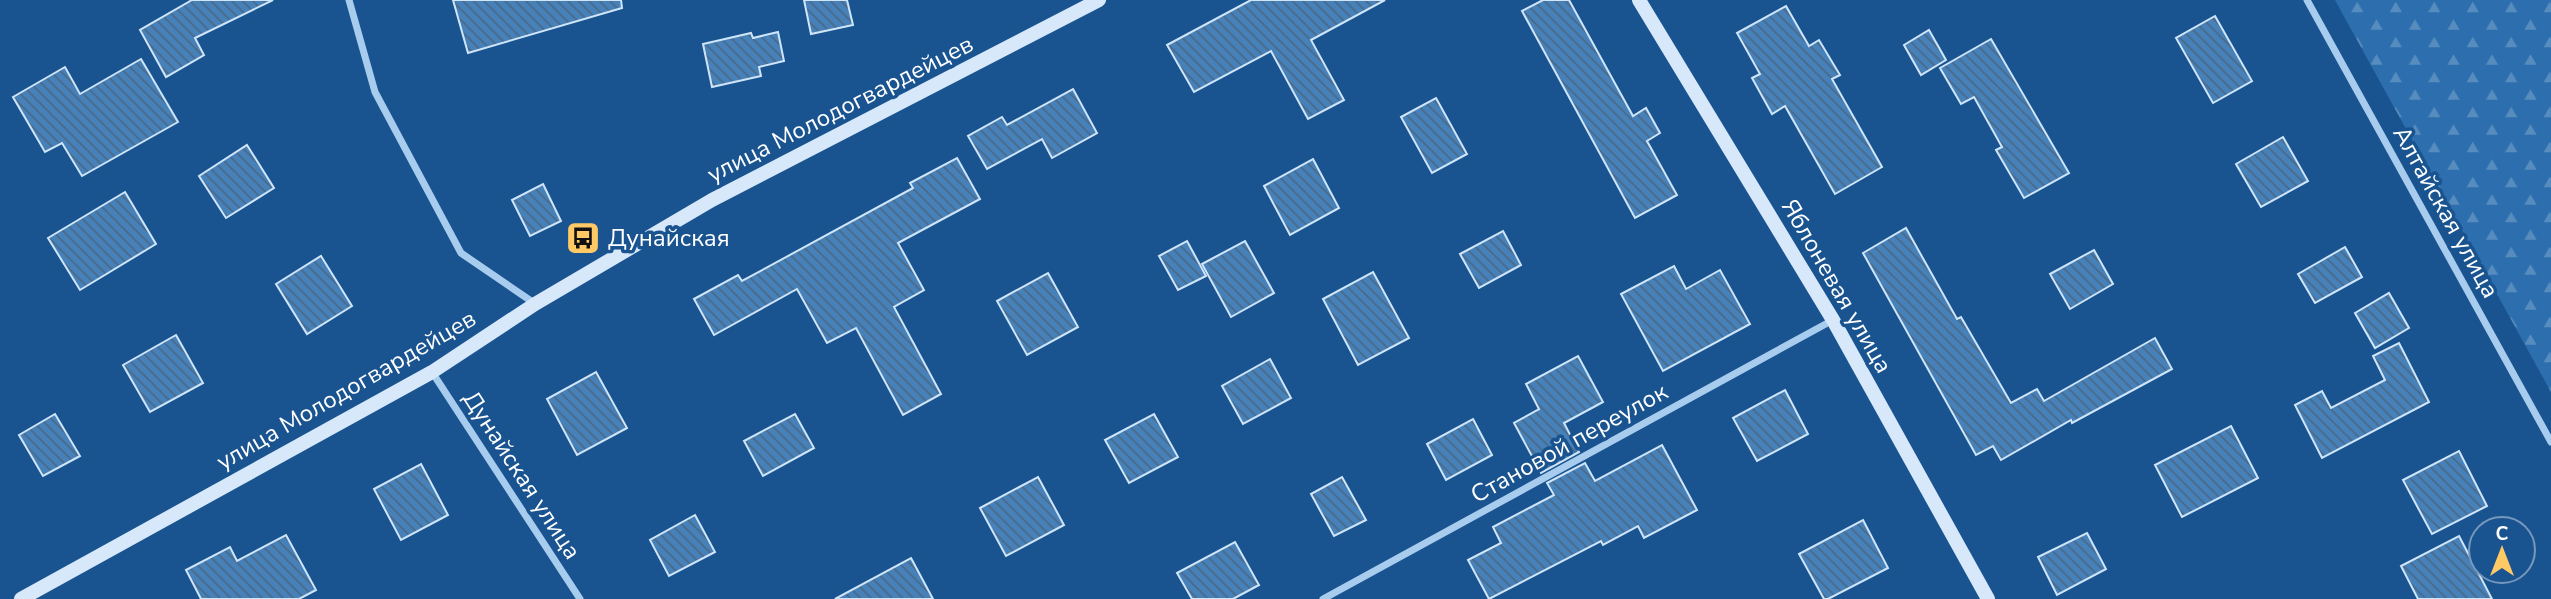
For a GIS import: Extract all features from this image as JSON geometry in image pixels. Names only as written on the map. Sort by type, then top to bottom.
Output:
[{"type":"street","points":[[349,0],[375,92],[461,253],[535,304]]},
{"type":"street","name":"улица Молодогвардейцев","points":[[21,599],[432,372],[535,304],[712,200],[1099,0]]},
{"type":"street","name":"Яблоневая улица","points":[[1639,0],[1833,320],[1988,599]]},
{"type":"street","name":"Алтайская улица","points":[[2307,0],[2551,442]]},
{"type":"street","name":"Становой переулок","points":[[1323,599],[1833,320]]},
{"type":"street","name":"Дунайская улица","points":[[432,372],[580,599]]},
{"type":"green space","points":[[2335,0],[2551,0],[2551,392]]},
{"type":"building","points":[[192,0],[273,0],[195,38],[204,55],[166,77],[140,30]]},
{"type":"building","points":[[453,0],[621,0],[622,8],[468,53]]},
{"type":"building","points":[[804,0],[847,0],[853,25],[811,34]]},
{"type":"building","points":[[1251,0],[1385,0],[1311,40],[1344,100],[1308,119],[1271,51],[1194,92],[1167,45]]},
{"type":"building","points":[[1543,0],[1569,0],[1633,116],[1646,108],[1660,133],[1647,141],[1677,195],[1635,218],[1522,11]]},
{"type":"building","points":[[1786,6],[1809,46],[1819,40],[1840,75],[1832,79],[1882,167],[1835,194],[1785,106],[1772,114],[1752,78],[1760,74],[1737,33]]},
{"type":"building","points":[[2215,16],[2252,81],[2213,103],[2176,38]]},
{"type":"building","points":[[1929,30],[1946,60],[1921,75],[1904,45]]},
{"type":"building","points":[[778,32],[784,61],[759,67],[761,76],[712,87],[703,44],[751,33],[753,38]]},
{"type":"building","points":[[1991,39],[2069,173],[2024,198],[1996,150],[2002,147],[1974,97],[1961,104],[1940,68]]},
{"type":"building","points":[[141,59],[178,122],[82,176],[62,143],[45,152],[13,97],[65,67],[80,94]]},
{"type":"building","points":[[1073,89],[1097,133],[1052,158],[1042,139],[987,169],[968,136],[1002,117],[1007,125]]},
{"type":"building","points":[[1436,98],[1467,154],[1432,173],[1401,117]]},
{"type":"building","points":[[2283,137],[2308,181],[2261,207],[2236,164]]},
{"type":"building","points":[[247,145],[274,188],[226,218],[199,176]]},
{"type":"building","points":[[957,158],[980,199],[898,243],[924,290],[894,307],[941,394],[903,415],[856,328],[827,343],[797,289],[714,335],[694,299],[738,275],[742,281],[913,188],[910,183]]},
{"type":"building","points":[[1313,159],[1339,208],[1290,235],[1264,186]]},
{"type":"building","points":[[543,184],[561,221],[530,236],[512,200]]},
{"type":"building","points":[[125,192],[156,244],[80,290],[48,238]]},
{"type":"building","points":[[1906,228],[1957,319],[1961,317],[2011,403],[2037,389],[2044,401],[2155,338],[2172,369],[2072,423],[2071,420],[2001,460],[1993,446],[1976,455],[1863,253]]},
{"type":"building","points":[[1503,231],[1521,265],[1479,288],[1460,254]]},
{"type":"building","points":[[1187,241],[1206,276],[1178,290],[1159,256]]},
{"type":"building","points":[[1245,241],[1274,293],[1231,317],[1202,264]]},
{"type":"building","points":[[2345,247],[2362,277],[2315,303],[2298,274]]},
{"type":"building","points":[[2094,250],[2113,284],[2070,309],[2050,274]]},
{"type":"building","points":[[321,256],[352,306],[307,334],[276,284]]},
{"type":"building","points":[[1674,266],[1686,289],[1720,270],[1750,324],[1663,371],[1621,294]]},
{"type":"building","points":[[1373,272],[1409,338],[1358,365],[1323,299]]},
{"type":"building","points":[[1048,273],[1078,327],[1027,355],[997,301]]},
{"type":"building","points":[[2389,293],[2409,328],[2375,348],[2355,313]]},
{"type":"building","points":[[176,335],[203,383],[150,412],[123,365]]},
{"type":"building","points":[[2399,343],[2429,402],[2322,458],[2295,405],[2322,391],[2331,408],[2385,380],[2373,356]]},
{"type":"building","points":[[1578,356],[1603,402],[1564,423],[1579,452],[1541,473],[1514,423],[1539,409],[1526,384]]},
{"type":"building","points":[[1270,359],[1291,398],[1243,424],[1222,386]]},
{"type":"building","points":[[596,372],[627,428],[577,455],[547,399]]},
{"type":"building","points":[[1785,390],[1808,434],[1757,461],[1733,418]]},
{"type":"building","points":[[55,414],[80,456],[43,476],[19,435]]},
{"type":"building","points":[[795,414],[814,448],[763,476],[744,441]]},
{"type":"building","points":[[1154,414],[1178,457],[1129,483],[1105,440]]},
{"type":"building","points":[[1473,419],[1492,455],[1446,480],[1427,444]]},
{"type":"building","points":[[2231,426],[2258,478],[2182,517],[2155,465]]},
{"type":"building","points":[[1662,445],[1697,510],[1644,538],[1638,526],[1603,545],[1601,541],[1489,599],[1468,560],[1501,543],[1493,527],[1554,495],[1547,483],[1585,463],[1595,481]]},
{"type":"building","points":[[2459,451],[2487,506],[2432,534],[2403,480]]},
{"type":"building","points":[[421,464],[448,515],[401,540],[374,489]]},
{"type":"building","points":[[1038,477],[1064,525],[1006,556],[980,508]]},
{"type":"building","points":[[1342,477],[1366,520],[1334,536],[1311,494]]},
{"type":"building","points":[[695,515],[715,552],[669,576],[650,540]]},
{"type":"building","points":[[1863,520],[1888,568],[1824,599],[1799,554]]},
{"type":"building","points":[[2087,533],[2106,569],[2057,595],[2038,557]]},
{"type":"building","points":[[286,535],[316,590],[299,599],[201,599],[186,570],[230,547],[237,561]]},
{"type":"building","points":[[2459,536],[2467,551],[2467,585],[2485,585],[2492,599],[2418,599],[2401,566]]},
{"type":"building","points":[[1235,542],[1259,585],[1233,599],[1192,599],[1177,573]]},
{"type":"building","points":[[911,558],[933,599],[835,599]]},
{"type":"place","name":"Дунайская","points":[[583,238]]}]
